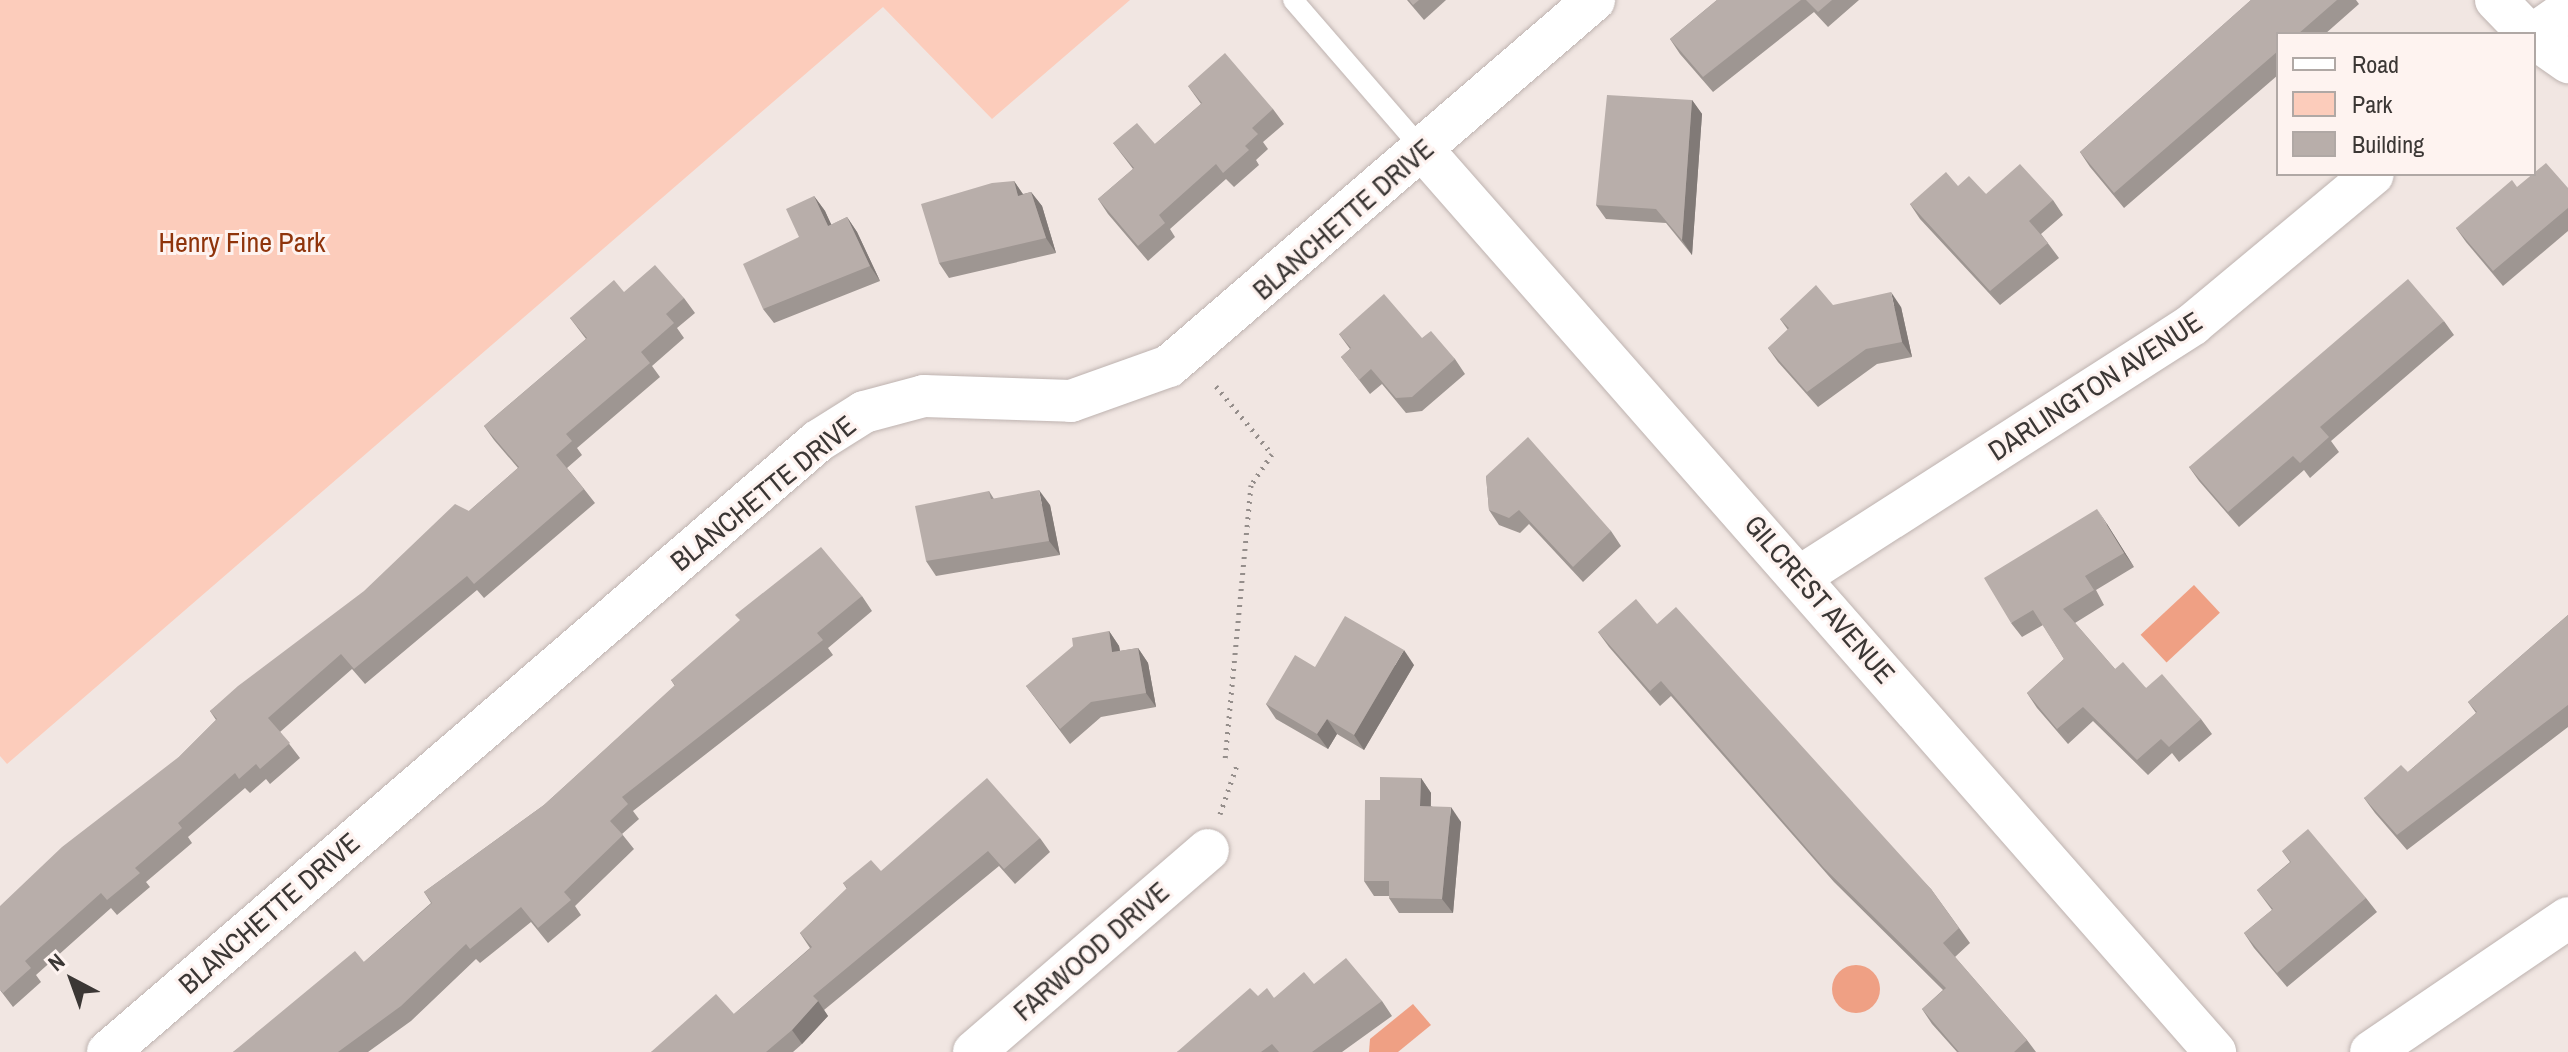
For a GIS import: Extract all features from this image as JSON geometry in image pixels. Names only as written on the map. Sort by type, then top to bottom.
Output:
[{"type":"street","name":"BLANCHETTE DRIVE","points":[[108,1052],[818,441],[864,412],[924,396],[1071,401],[1169,366],[1594,0]]},
{"type":"street","points":[[2496,0],[2528,32]]},
{"type":"street","points":[[2536,33],[2568,10]]},
{"type":"street","points":[[2536,39],[2568,62]]},
{"type":"street","name":"GILCREST AVENUE","points":[[1422,149],[1801,576],[2215,1052]]},
{"type":"street","name":"DARLINGTON AVENUE","points":[[1801,576],[2193,324],[2371,176]]},
{"type":"street","name":"FARWOOD DRIVE","points":[[974,1052],[1208,850]]},
{"type":"street","points":[[2371,1052],[2568,918]]},
{"type":"lane","points":[[1293,0],[1422,149]]},
{"type":"path","points":[[1216,386],[1272,454],[1251,485],[1225,758]]},
{"type":"path","points":[[1208,850],[1238,762]]},
{"type":"green space","name":"Henry Fine Park","points":[[0,0],[1130,0],[992,119],[883,7],[7,764],[0,756]]},
{"type":"shaded area","points":[[2194,585],[2220,613],[2167,663],[2141,635]]},
{"type":"shaded area","points":[[1856,965],[1873,972],[1880,989],[1873,1006],[1856,1013],[1839,1006],[1832,989],[1839,972]]},
{"type":"shaded area","points":[[1413,1004],[1431,1025],[1398,1052],[1369,1052],[1370,1039]]},
{"type":"building","points":[[1717,0],[1801,0],[1703,77],[1670,39]]},
{"type":"building","points":[[1806,0],[1832,0],[1818,12]]},
{"type":"building","points":[[2251,0],[2337,0],[2300,32],[2276,32],[2276,53],[2114,193],[2080,152]]},
{"type":"building","points":[[1225,53],[1273,109],[1252,128],[1258,134],[1245,146],[1249,150],[1223,173],[1216,164],[1159,215],[1165,223],[1138,246],[1098,199],[1134,168],[1113,143],[1137,123],[1155,144],[1202,103],[1188,86]]},
{"type":"building","points":[[1607,95],[1692,100],[1682,240],[1656,209],[1596,205]]},
{"type":"building","points":[[2546,163],[2568,188],[2568,208],[2493,271],[2456,228],[2512,180],[2517,187],[2530,176],[2536,176],[2536,171]]},
{"type":"building","points":[[2020,164],[2053,200],[2029,221],[2048,243],[1990,291],[1910,204],[1946,172],[1958,186],[1969,176],[1986,194]]},
{"type":"building","points":[[1014,181],[1018,196],[1031,192],[1046,238],[939,263],[921,204],[992,183]]},
{"type":"building","points":[[814,196],[828,226],[847,217],[870,266],[763,309],[743,264],[799,237],[786,209]]},
{"type":"building","points":[[655,265],[684,298],[666,314],[674,323],[641,352],[650,363],[566,434],[572,441],[556,455],[584,489],[474,584],[467,576],[354,669],[341,654],[268,718],[290,743],[260,769],[256,764],[239,779],[235,773],[178,823],[182,828],[135,868],[140,873],[107,900],[101,893],[25,961],[31,968],[3,993],[0,989],[0,906],[62,847],[180,756],[217,719],[210,711],[238,686],[364,591],[455,504],[469,511],[519,467],[484,426],[587,338],[570,318],[614,280],[624,292]]},
{"type":"building","points":[[2408,279],[2444,321],[2320,427],[2329,437],[2300,463],[2293,456],[2228,512],[2189,467]]},
{"type":"building","points":[[1816,285],[1833,305],[1891,292],[1902,342],[1866,349],[1807,392],[1768,348],[1789,328],[1780,319]]},
{"type":"building","points":[[1384,294],[1422,338],[1431,331],[1455,359],[1412,397],[1396,398],[1371,369],[1359,380],[1341,357],[1351,348],[1339,334]]},
{"type":"building","points":[[1528,437],[1611,531],[1573,567],[1519,510],[1509,518],[1489,510],[1486,476]]},
{"type":"building","points":[[1039,490],[1049,541],[926,561],[915,506],[989,491],[991,499]]},
{"type":"building","points":[[2097,509],[2124,553],[2085,576],[2094,590],[2063,609],[2115,669],[2123,662],[2146,688],[2162,674],[2201,719],[2169,747],[2161,739],[2137,760],[2083,707],[2057,729],[2027,693],[2064,659],[2033,610],[2011,623],[1984,578]]},
{"type":"building","points":[[821,547],[862,596],[817,633],[823,640],[622,797],[628,804],[610,821],[623,835],[564,892],[571,900],[538,928],[521,907],[470,949],[466,944],[401,1006],[338,1052],[233,1052],[355,951],[364,962],[432,903],[424,892],[544,805],[675,685],[671,680],[740,620],[735,615]]},
{"type":"building","points":[[1636,599],[1657,624],[1676,607],[1931,889],[1959,928],[1943,943],[2027,1040],[2014,1052],[1959,1052],[1922,1009],[1946,988],[1824,868],[1661,681],[1650,691],[1598,632]]},
{"type":"building","points":[[2568,615],[2568,705],[2397,835],[2364,798],[2401,765],[2408,772],[2477,712],[2468,702]]},
{"type":"building","points":[[1345,616],[1404,650],[1354,735],[1327,719],[1317,734],[1266,704],[1295,655],[1315,667]]},
{"type":"building","points":[[1109,631],[1112,652],[1138,648],[1146,693],[1091,702],[1060,729],[1026,686],[1073,646],[1072,638]]},
{"type":"building","points":[[1380,777],[1421,778],[1420,806],[1451,807],[1442,899],[1389,898],[1389,881],[1364,881],[1365,800],[1380,800]]},
{"type":"building","points":[[987,778],[1040,838],[1004,869],[988,851],[813,996],[818,1001],[792,1030],[766,1052],[651,1052],[716,994],[734,1014],[812,947],[800,933],[847,888],[843,883],[871,860],[881,871]]},
{"type":"building","points":[[2308,829],[2366,898],[2277,973],[2244,933],[2273,909],[2257,890],[2291,862],[2282,851]]},
{"type":"building","points":[[1346,958],[1382,1001],[1312,1052],[1279,1052],[1272,1044],[1261,1052],[1177,1052],[1250,988],[1258,996],[1267,988],[1274,998],[1304,972],[1314,984]]}]
